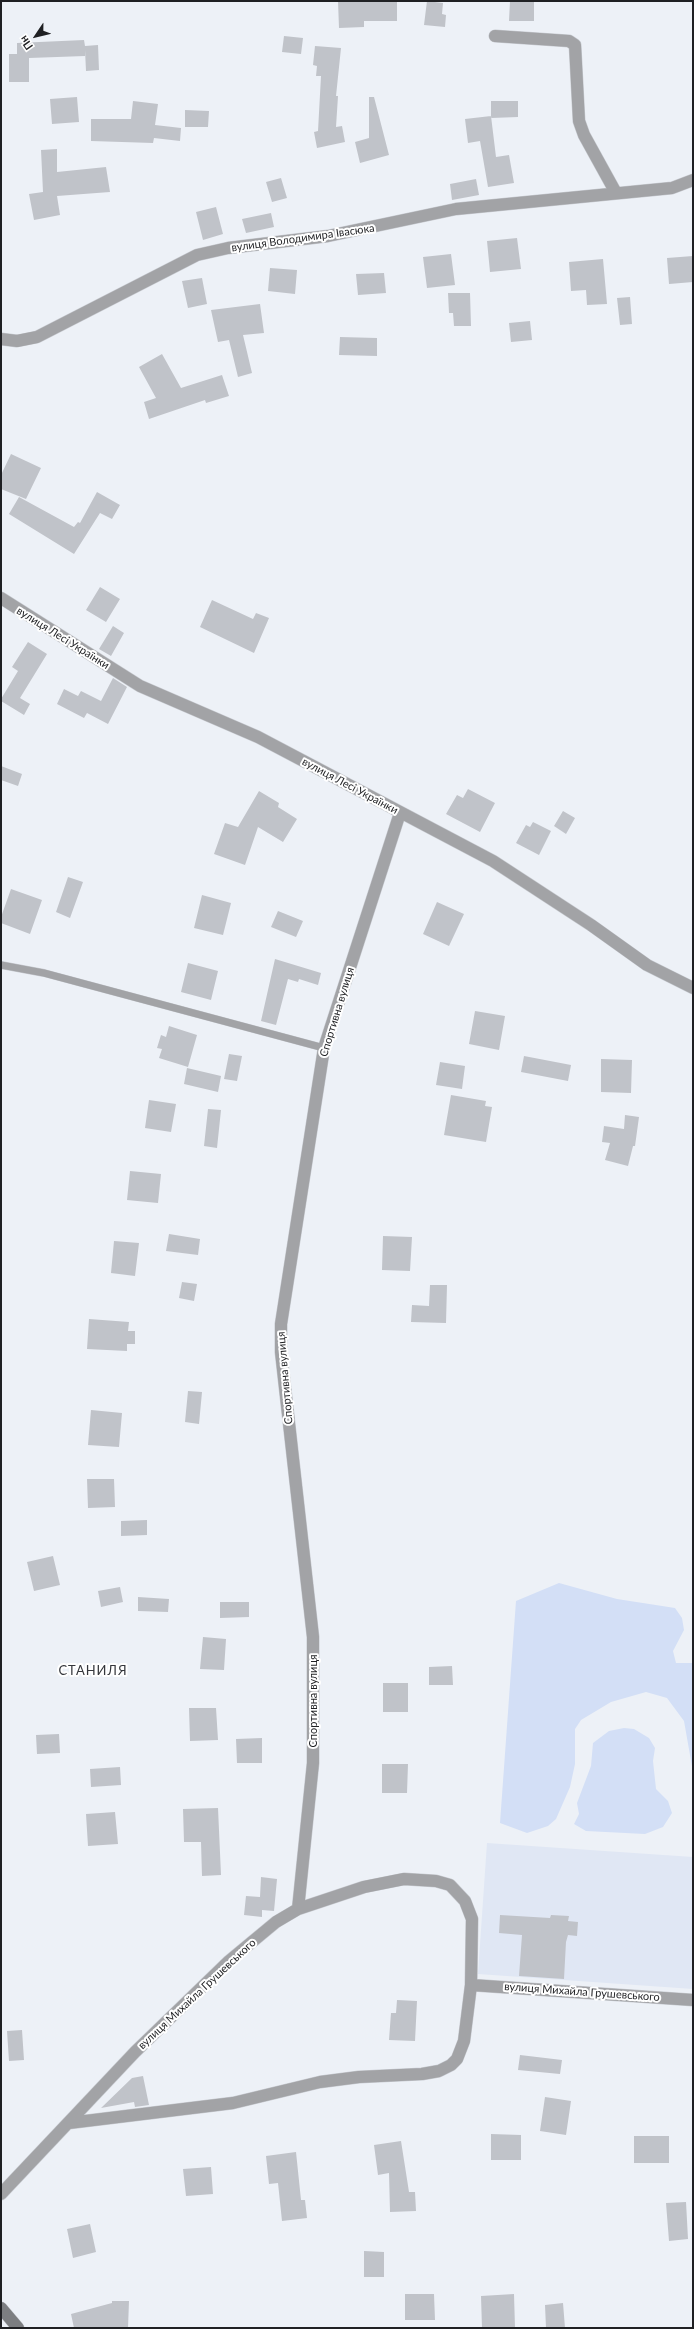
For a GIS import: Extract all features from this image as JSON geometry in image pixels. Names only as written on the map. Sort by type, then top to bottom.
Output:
[{"type":"street","points":[[495,36],[569,41],[575,45],[579,121],[584,135],[616,193]]},
{"type":"street","name":"вулиця Володимира Івасюка","points":[[1,339],[17,341],[36,337],[197,255],[228,248],[328,236],[456,209],[672,188],[693,180]]},
{"type":"street","name":"вулиця Лесі Українки","points":[[1,598],[140,686],[258,737],[493,861],[591,925],[647,965],[693,988]]},
{"type":"street","name":"Спортивна вулиця","points":[[298,1909],[313,1763],[313,1637],[281,1352],[281,1324],[324,1048],[400,813]]},
{"type":"street","name":"вулиця Михайла Грушевського","points":[[1,2194],[135,2052],[229,1961],[276,1922],[298,1909],[364,1887],[404,1879],[436,1881],[450,1885],[465,1901],[472,1919],[471,1985],[464,2041],[457,2059],[439,2071],[320,2082],[232,2103],[69,2123]]},
{"type":"street","name":"вулиця Михайла Грушевського","points":[[471,1985],[693,2000]]},
{"type":"street","points":[[1,2308],[18,2328]]},
{"type":"lane","points":[[1,965],[44,973],[324,1048]]},
{"type":"shaded area","points":[[559,1583],[617,1599],[675,1608],[682,1618],[684,1630],[673,1651],[676,1663],[693,1663],[693,1772],[684,1721],[667,1698],[646,1692],[611,1702],[581,1720],[575,1729],[575,1764],[570,1787],[556,1819],[548,1826],[527,1833],[500,1823],[516,1601]]},
{"type":"shaded area","points":[[624,1728],[634,1729],[649,1738],[655,1748],[653,1761],[656,1789],[668,1801],[672,1813],[663,1827],[645,1834],[586,1831],[574,1824],[579,1814],[577,1803],[591,1766],[593,1743],[609,1731]]},
{"type":"shaded area","points":[[487,1843],[693,1857],[693,1989],[478,1974]]},
{"type":"building","points":[[338,1],[397,1],[397,21],[364,21],[364,27],[339,28]]},
{"type":"building","points":[[427,1],[443,3],[442,14],[446,15],[445,27],[424,25]]},
{"type":"building","points":[[510,1],[534,1],[534,21],[509,21]]},
{"type":"building","points":[[284,36],[303,38],[301,54],[282,52]]},
{"type":"building","points":[[84,40],[85,46],[98,45],[99,70],[86,71],[85,50],[85,56],[29,58],[29,82],[9,82],[9,54],[17,54],[17,43]]},
{"type":"building","points":[[315,46],[341,48],[336,96],[338,96],[336,127],[342,126],[345,142],[317,148],[314,132],[318,131],[321,76],[316,76],[317,66],[313,65]]},
{"type":"building","points":[[77,97],[79,122],[52,124],[50,99]]},
{"type":"building","points":[[369,97],[374,97],[389,155],[360,163],[355,142],[369,138]]},
{"type":"building","points":[[133,101],[158,104],[155,125],[181,128],[180,141],[154,138],[153,143],[91,141],[91,119],[131,119]]},
{"type":"building","points":[[491,101],[518,101],[518,117],[491,118]]},
{"type":"building","points":[[185,110],[209,111],[208,127],[185,127]]},
{"type":"building","points":[[491,116],[496,157],[509,155],[514,183],[488,187],[480,141],[468,143],[465,119]]},
{"type":"building","points":[[57,149],[57,172],[106,167],[110,192],[57,196],[60,215],[34,220],[29,194],[43,192],[41,150]]},
{"type":"building","points":[[281,178],[287,198],[272,202],[266,182]]},
{"type":"building","points":[[476,179],[479,195],[452,200],[450,184]]},
{"type":"building","points":[[216,207],[223,234],[203,240],[196,212]]},
{"type":"building","points":[[271,213],[274,227],[246,233],[242,219]]},
{"type":"building","points":[[517,238],[521,269],[490,272],[487,241]]},
{"type":"building","points":[[451,254],[455,285],[427,288],[423,257]]},
{"type":"building","points":[[693,256],[693,282],[669,284],[667,258]]},
{"type":"building","points":[[603,259],[607,304],[587,305],[586,290],[571,291],[569,262]]},
{"type":"building","points":[[270,268],[297,270],[295,294],[268,291]]},
{"type":"building","points":[[384,273],[386,293],[358,295],[356,274]]},
{"type":"building","points":[[202,278],[207,304],[188,308],[182,281]]},
{"type":"building","points":[[448,293],[470,293],[471,326],[454,326],[453,313],[449,313]]},
{"type":"building","points":[[630,297],[632,324],[620,325],[617,298]]},
{"type":"building","points":[[260,304],[264,333],[243,335],[252,373],[238,377],[229,340],[218,342],[211,310]]},
{"type":"building","points":[[530,321],[532,340],[511,342],[509,323]]},
{"type":"building","points":[[340,337],[377,338],[377,356],[339,355]]},
{"type":"building","points":[[162,354],[181,388],[222,375],[229,396],[206,403],[205,400],[149,419],[144,402],[156,398],[139,367]]},
{"type":"building","points":[[11,454],[41,468],[26,499],[1,489],[1,475]]},
{"type":"building","points":[[97,492],[120,505],[112,519],[100,513],[74,554],[9,514],[19,497],[74,527],[78,522],[80,523]]},
{"type":"building","points":[[100,587],[120,599],[106,622],[86,610]]},
{"type":"building","points":[[212,600],[253,619],[256,613],[269,618],[254,653],[200,627]]},
{"type":"building","points":[[113,626],[124,633],[111,656],[99,649]]},
{"type":"building","points":[[28,642],[47,654],[20,698],[30,704],[24,715],[1,701],[1,699],[18,671],[12,667]]},
{"type":"building","points":[[113,678],[127,687],[108,724],[87,713],[84,718],[57,704],[64,689],[78,696],[81,691],[101,701]]},
{"type":"building","points":[[1,766],[22,774],[18,786],[1,780]]},
{"type":"building","points":[[468,789],[495,803],[480,832],[446,814],[457,795],[463,798]]},
{"type":"building","points":[[259,791],[279,803],[278,807],[297,819],[283,842],[258,827],[245,865],[214,854],[225,823],[238,827]]},
{"type":"building","points":[[563,811],[575,818],[566,834],[554,826]]},
{"type":"building","points":[[533,822],[551,831],[539,855],[516,843],[526,825],[530,827]]},
{"type":"building","points":[[68,877],[83,882],[70,918],[56,912]]},
{"type":"building","points":[[11,889],[42,900],[30,934],[1,923],[1,917]]},
{"type":"building","points":[[202,895],[231,903],[223,935],[194,928]]},
{"type":"building","points":[[437,902],[464,914],[449,946],[423,934]]},
{"type":"building","points":[[278,911],[303,921],[296,937],[271,927]]},
{"type":"building","points":[[275,959],[321,973],[318,985],[299,979],[298,982],[288,979],[276,1025],[261,1021]]},
{"type":"building","points":[[188,963],[218,971],[211,1000],[181,992]]},
{"type":"building","points":[[475,1011],[505,1016],[499,1050],[469,1044]]},
{"type":"building","points":[[169,1026],[197,1035],[188,1067],[159,1058],[162,1049],[157,1048],[161,1035],[166,1037]]},
{"type":"building","points":[[229,1054],[242,1056],[237,1081],[224,1079]]},
{"type":"building","points":[[524,1056],[571,1065],[568,1081],[521,1072]]},
{"type":"building","points":[[601,1059],[632,1060],[631,1093],[601,1092]]},
{"type":"building","points":[[440,1062],[465,1066],[462,1089],[436,1085]]},
{"type":"building","points":[[187,1068],[221,1076],[218,1092],[184,1084]]},
{"type":"building","points":[[451,1095],[486,1101],[485,1106],[492,1107],[486,1142],[444,1135]]},
{"type":"building","points":[[149,1100],[176,1104],[171,1132],[145,1128]]},
{"type":"building","points":[[208,1109],[221,1110],[217,1148],[204,1146]]},
{"type":"building","points":[[625,1115],[639,1117],[635,1146],[633,1146],[628,1166],[605,1160],[610,1143],[602,1142],[604,1126],[624,1129]]},
{"type":"building","points":[[130,1171],[161,1174],[158,1203],[127,1200]]},
{"type":"building","points":[[169,1234],[200,1239],[198,1255],[166,1251]]},
{"type":"building","points":[[383,1236],[412,1237],[410,1271],[382,1270]]},
{"type":"building","points":[[114,1241],[139,1243],[135,1276],[111,1273]]},
{"type":"building","points":[[182,1282],[197,1284],[194,1301],[179,1298]]},
{"type":"building","points":[[430,1285],[447,1285],[446,1323],[411,1322],[412,1305],[429,1306]]},
{"type":"building","points":[[89,1319],[129,1322],[128,1331],[135,1331],[135,1344],[127,1344],[127,1351],[87,1349]]},
{"type":"building","points":[[188,1391],[202,1392],[199,1424],[185,1422]]},
{"type":"building","points":[[91,1410],[122,1413],[119,1447],[88,1445]]},
{"type":"building","points":[[87,1479],[114,1479],[115,1507],[88,1508]]},
{"type":"building","points":[[147,1520],[147,1535],[121,1536],[121,1521]]},
{"type":"building","points":[[53,1556],[60,1585],[34,1591],[27,1562]]},
{"type":"building","points":[[120,1587],[123,1602],[101,1607],[98,1591]]},
{"type":"building","points":[[138,1597],[169,1599],[168,1612],[138,1611]]},
{"type":"building","points":[[220,1602],[249,1602],[249,1617],[220,1618]]},
{"type":"building","points":[[203,1637],[226,1639],[224,1670],[200,1669]]},
{"type":"building","points":[[452,1666],[453,1685],[429,1685],[429,1667]]},
{"type":"building","points":[[383,1683],[408,1683],[408,1712],[383,1712]]},
{"type":"building","points":[[189,1708],[216,1708],[218,1740],[190,1741]]},
{"type":"building","points":[[59,1734],[60,1753],[37,1754],[36,1735]]},
{"type":"building","points":[[262,1738],[262,1763],[237,1763],[236,1739]]},
{"type":"building","points":[[382,1764],[408,1764],[407,1793],[382,1793]]},
{"type":"building","points":[[120,1767],[121,1785],[91,1787],[90,1769]]},
{"type":"building","points":[[218,1808],[221,1875],[202,1876],[201,1842],[184,1842],[183,1809]]},
{"type":"building","points":[[115,1812],[118,1844],[88,1846],[86,1814]]},
{"type":"building","points":[[261,1877],[277,1879],[274,1911],[262,1910],[262,1917],[244,1915],[246,1896],[260,1897]]},
{"type":"building","points":[[500,1915],[550,1918],[551,1915],[569,1916],[568,1921],[578,1922],[577,1936],[568,1935],[566,1942],[564,1979],[519,1976],[522,1935],[499,1933]]},
{"type":"building","points":[[397,2000],[417,2001],[415,2041],[389,2040],[391,2013],[396,2013]]},
{"type":"building","points":[[22,2030],[24,2060],[9,2061],[7,2031]]},
{"type":"building","points":[[520,2055],[562,2060],[560,2074],[518,2070]]},
{"type":"building","points":[[143,2076],[149,2105],[135,2107],[134,2102],[101,2108],[132,2078]]},
{"type":"building","points":[[545,2097],[571,2101],[566,2135],[540,2131]]},
{"type":"building","points":[[491,2134],[521,2135],[521,2160],[491,2160]]},
{"type":"building","points":[[634,2136],[669,2136],[669,2163],[634,2163]]},
{"type":"building","points":[[401,2141],[409,2192],[415,2192],[416,2211],[390,2212],[389,2173],[378,2175],[374,2145]]},
{"type":"building","points":[[296,2152],[301,2200],[305,2200],[307,2218],[282,2221],[278,2183],[269,2184],[266,2156]]},
{"type":"building","points":[[211,2167],[213,2194],[186,2196],[183,2169]]},
{"type":"building","points":[[686,2202],[688,2239],[669,2241],[666,2203]]},
{"type":"building","points":[[90,2224],[96,2252],[73,2258],[67,2229]]},
{"type":"building","points":[[364,2251],[384,2252],[384,2277],[364,2277]]},
{"type":"building","points":[[405,2294],[434,2294],[435,2320],[405,2320]]},
{"type":"building","points":[[514,2294],[515,2328],[482,2328],[481,2296]]},
{"type":"building","points":[[112,2301],[129,2301],[128,2328],[74,2328],[71,2314],[112,2303]]},
{"type":"building","points":[[563,2303],[565,2328],[546,2328],[545,2305]]},
{"type":"district","name":"СТАНИЛЯ","points":[[93,1671]]}]
